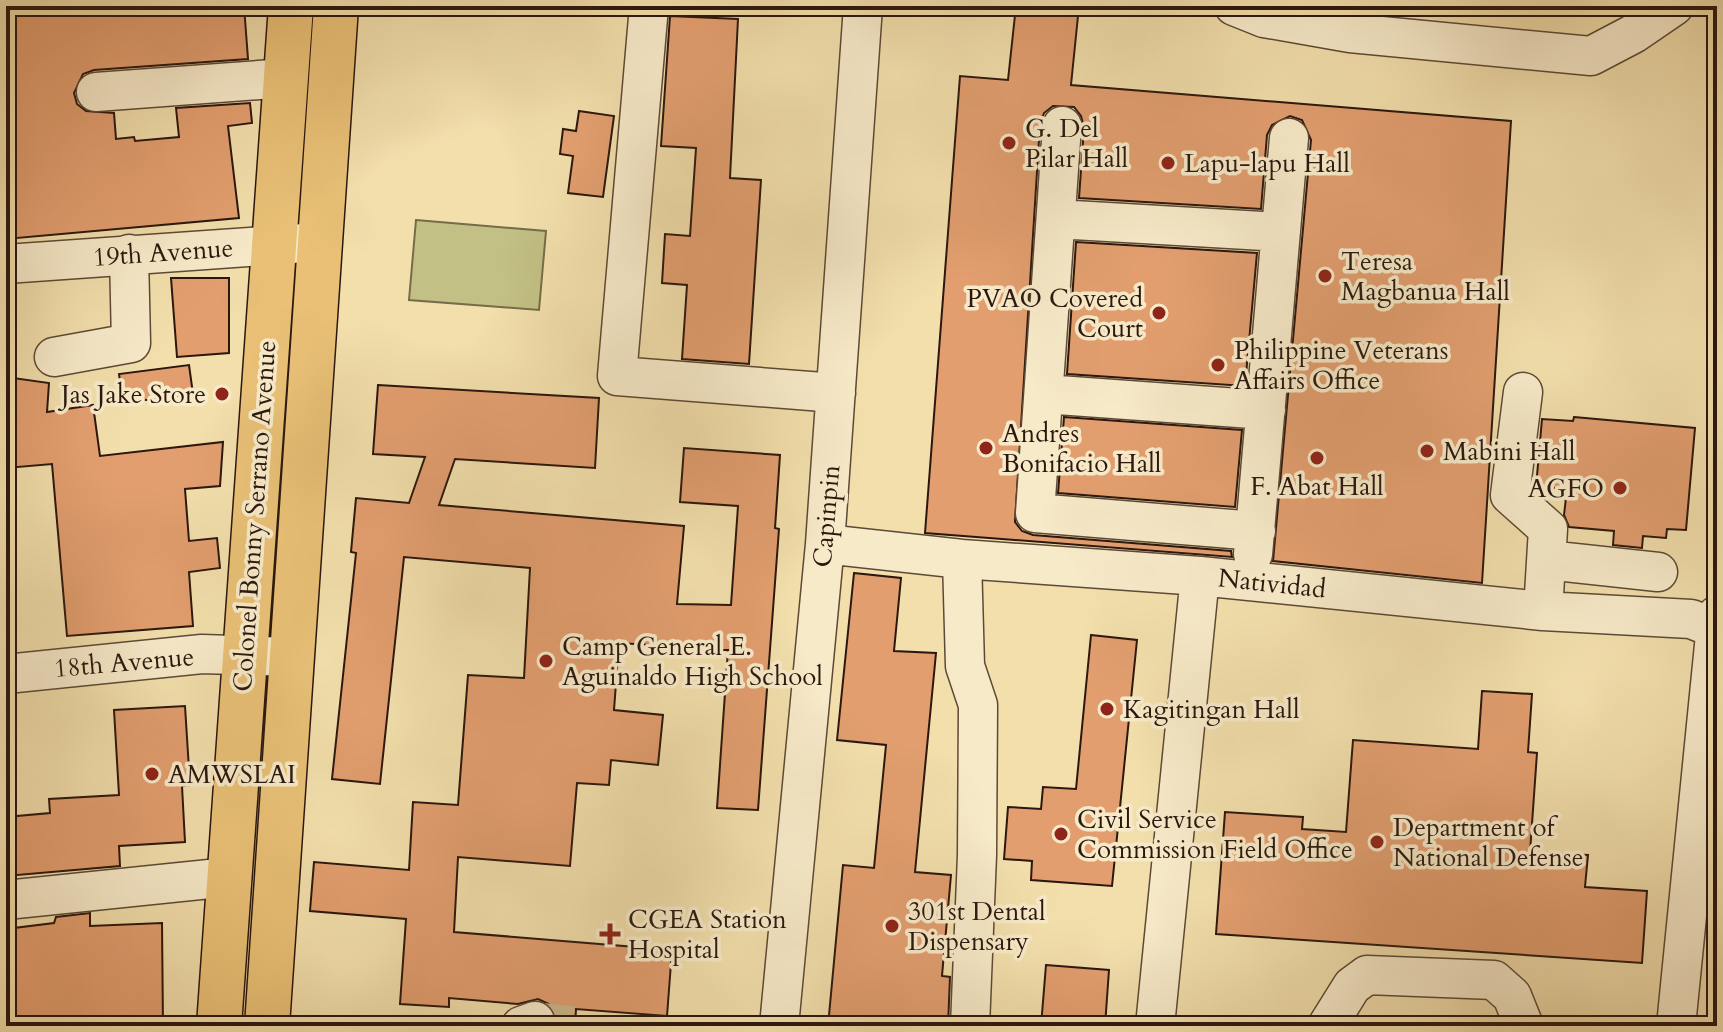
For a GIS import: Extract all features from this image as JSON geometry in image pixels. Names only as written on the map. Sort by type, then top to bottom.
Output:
[{"type":"main road","name":"Colonel Bonny Serrano Avenue","points":[[219,1026],[291,6]]},
{"type":"main road","name":"Colonel Bonny Serrano Avenue","points":[[267,1026],[336,6]]},
{"type":"street","points":[[649,6],[617,376],[836,393]]},
{"type":"street","name":"Capinpin","points":[[779,1026],[825,544],[863,6]]},
{"type":"street","points":[[1234,6],[1264,18],[1350,33],[1591,56],[1633,34],[1674,6]]},
{"type":"street","points":[[96,92],[286,78]]},
{"type":"street","points":[[1062,126],[1035,513],[1256,531]]},
{"type":"street","points":[[1251,581],[1289,138]]},
{"type":"street","points":[[1056,219],[1281,232]]},
{"type":"street","name":"19th Avenue","points":[[6,264],[320,243]]},
{"type":"street","points":[[54,357],[131,343],[129,254]]},
{"type":"street","points":[[1523,392],[1510,495],[1548,529],[1543,611]]},
{"type":"street","points":[[1044,394],[1266,410]]},
{"type":"street","name":"Natividad","points":[[825,544],[962,559],[1200,576],[1543,611],[1691,619],[1717,624]]},
{"type":"street","points":[[962,559],[965,666],[978,705],[977,855],[970,1026]]},
{"type":"street","points":[[1547,560],[1658,572]]},
{"type":"street","points":[[1155,1026],[1200,576]]},
{"type":"street","points":[[1676,1026],[1707,817],[1717,624]]},
{"type":"street","name":"18th Avenue","points":[[6,674],[202,654],[290,657]]},
{"type":"street","points":[[6,900],[229,877]]},
{"type":"street","points":[[1327,1026],[1352,986],[1367,975],[1494,980],[1512,996],[1524,1026]]},
{"type":"shaded area","points":[[416,220],[546,231],[539,310],[409,300]]},
{"type":"building","points":[[6,6],[49,6],[49,9],[244,6],[248,59],[94,70],[83,74],[74,93],[77,104],[86,111],[114,113],[116,139],[134,137],[135,141],[179,137],[176,108],[250,103],[252,123],[228,126],[239,218],[6,239]]},
{"type":"building","name":"Philippine Veterans Affairs Office","points":[[1016,6],[1079,6],[1071,85],[1511,121],[1482,583],[1273,561],[1311,140],[1302,120],[1290,116],[1272,125],[1267,135],[1261,209],[1079,198],[1084,128],[1081,116],[1074,107],[1053,106],[1044,113],[1040,124],[1015,522],[1022,531],[1033,535],[1231,551],[1232,557],[925,533],[960,76],[1008,80]]},
{"type":"building","points":[[670,16],[738,19],[730,178],[761,180],[749,364],[682,359],[687,285],[662,283],[665,234],[690,236],[696,148],[661,146]]},
{"type":"building","points":[[579,111],[614,116],[603,197],[568,193],[573,156],[560,154],[563,129],[576,131]]},
{"type":"building","name":"PVAO Covered Court","points":[[1076,242],[1257,253],[1245,386],[1067,374]]},
{"type":"building","points":[[171,278],[229,278],[229,353],[177,357]]},
{"type":"building","points":[[189,365],[193,394],[123,403],[119,374]]},
{"type":"building","points":[[6,377],[49,383],[47,412],[93,405],[100,456],[223,442],[220,486],[185,489],[189,541],[217,538],[220,568],[189,572],[193,626],[67,636],[52,464],[6,468]]},
{"type":"building","points":[[378,385],[599,398],[595,468],[455,459],[439,505],[684,526],[677,604],[731,605],[738,506],[680,502],[684,448],[780,455],[775,528],[779,529],[758,810],[717,808],[728,650],[668,650],[668,646],[619,643],[614,710],[663,715],[658,765],[611,760],[609,785],[577,783],[570,866],[458,857],[454,932],[672,950],[667,1016],[576,1009],[575,1026],[556,1026],[555,1013],[549,1004],[538,999],[518,1004],[449,998],[449,1007],[400,1004],[406,919],[310,911],[314,862],[409,870],[413,802],[458,805],[468,675],[524,678],[530,568],[404,557],[380,784],[332,779],[356,553],[351,552],[356,498],[409,503],[425,457],[373,454]]},
{"type":"building","points":[[1064,417],[1242,430],[1235,507],[1058,493]]},
{"type":"building","name":"AGFO","points":[[1574,417],[1695,428],[1686,530],[1667,529],[1666,538],[1643,536],[1642,548],[1613,545],[1614,531],[1569,527],[1564,515],[1567,489],[1536,487],[1542,419],[1573,421]]},
{"type":"building","points":[[854,573],[901,578],[894,651],[936,653],[915,872],[951,875],[942,976],[950,977],[948,1026],[828,1026],[843,865],[874,868],[886,745],[837,740]]},
{"type":"building","points":[[1091,635],[1137,640],[1112,886],[1031,880],[1032,861],[1004,859],[1008,807],[1041,809],[1043,787],[1076,789]]},
{"type":"building","name":"Department of National Defense","points":[[1482,691],[1532,694],[1528,752],[1537,753],[1530,852],[1588,855],[1585,887],[1647,891],[1642,963],[1216,934],[1225,812],[1303,817],[1302,829],[1346,832],[1353,740],[1478,749]]},
{"type":"building","points":[[185,706],[190,785],[182,786],[185,842],[119,846],[120,866],[6,876],[6,817],[50,813],[49,799],[119,795],[114,710]]},
{"type":"building","points":[[90,913],[90,926],[162,923],[163,1026],[6,1026],[6,929],[54,923],[56,917]]},
{"type":"building","points":[[1046,965],[1109,970],[1105,1026],[1041,1026]]},
{"type":"tunnel","points":[[535,1021],[578,1026]]},
{"type":"place","name":"G. Del Pilar Hall","points":[[1009,143]]},
{"type":"place","name":"Lapu-lapu Hall","points":[[1168,163]]},
{"type":"place","name":"Teresa Magbanua Hall","points":[[1325,276]]},
{"type":"place","name":"PVAO Covered Court","points":[[1159,313]]},
{"type":"place","name":"Philippine Veterans Affairs Office","points":[[1218,365]]},
{"type":"place","name":"Jas Jake Store","points":[[222,394]]},
{"type":"place","name":"Andres Bonifacio Hall","points":[[986,448]]},
{"type":"place","name":"Mabini Hall","points":[[1427,451]]},
{"type":"place","name":"F. Abat Hall","points":[[1317,458]]},
{"type":"place","name":"AGFO","points":[[1620,488]]},
{"type":"place","name":"Camp General E. Aguinaldo High School","points":[[546,661]]},
{"type":"place","name":"Kagitingan Hall","points":[[1107,709]]},
{"type":"place","name":"AMWSLAI","points":[[152,774]]},
{"type":"place","name":"Civil Service Commission Field Office","points":[[1061,834]]},
{"type":"place","name":"Department of National Defense","points":[[1377,842]]},
{"type":"place","name":"301st Dental Dispensary","points":[[892,926]]},
{"type":"place","name":"CGEA Station Hospital","points":[[610,934]]}]
